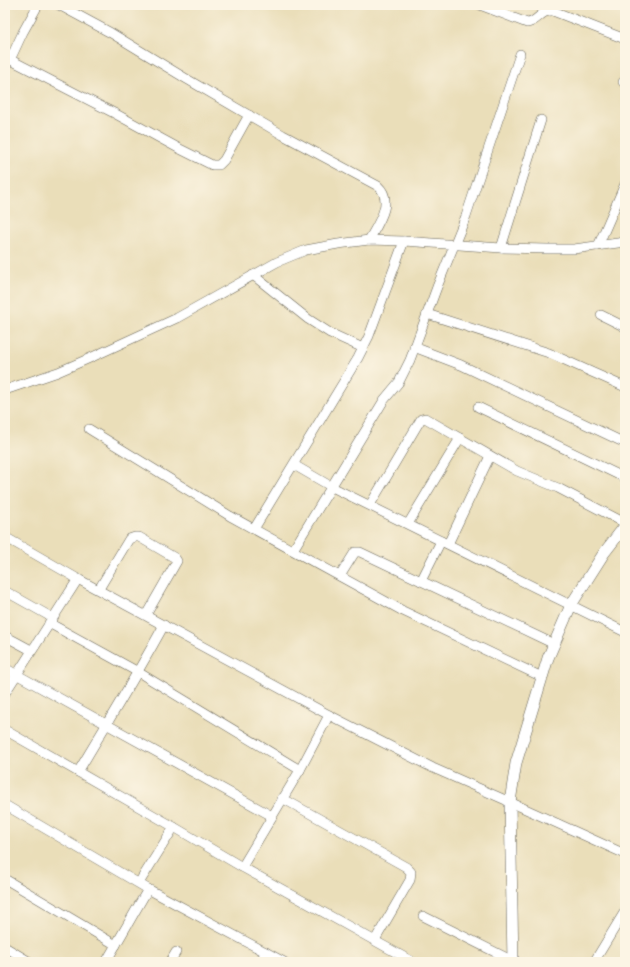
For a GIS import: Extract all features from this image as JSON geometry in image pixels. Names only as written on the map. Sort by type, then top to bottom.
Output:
[{"type":"street","points":[[38,5],[7,58],[180,149],[212,165],[219,165],[224,160],[249,115]]},
{"type":"street","points":[[59,5],[111,33],[283,135],[378,186],[385,194],[386,200],[384,209],[369,240]]},
{"type":"street","points":[[480,5],[527,23],[533,21],[544,12],[553,11],[625,39]]},
{"type":"street","points":[[293,550],[384,400],[399,382],[466,216],[520,54]]},
{"type":"street","points":[[501,248],[541,120]]},
{"type":"street","points":[[598,246],[625,184]]},
{"type":"street","points":[[5,390],[58,372],[177,318],[277,262],[306,250],[369,240],[501,248],[547,249],[598,246],[625,242]]},
{"type":"street","points":[[254,529],[356,363],[404,241]]},
{"type":"street","points":[[253,275],[308,319],[330,333],[363,348]]},
{"type":"street","points":[[427,314],[548,354],[625,387]]},
{"type":"street","points":[[601,315],[625,327]]},
{"type":"street","points":[[414,348],[461,365],[625,442]]},
{"type":"street","points":[[478,407],[625,478]]},
{"type":"street","points":[[370,505],[422,418],[426,418],[517,471],[558,488],[625,523]]},
{"type":"street","points":[[89,429],[230,516],[403,611],[542,677]]},
{"type":"street","points":[[408,524],[460,438]]},
{"type":"street","points":[[421,580],[445,542],[490,456]]},
{"type":"street","points":[[294,465],[332,487],[625,632]]},
{"type":"street","points":[[423,916],[513,962],[510,802],[516,763],[542,677],[571,605],[584,582],[625,526]]},
{"type":"street","points":[[5,537],[78,579],[329,715],[433,768],[625,854]]},
{"type":"street","points":[[99,590],[129,539],[135,537],[139,538],[175,558],[176,561],[146,615]]},
{"type":"street","points":[[340,576],[355,552],[358,551],[554,644]]},
{"type":"street","points":[[5,693],[31,650],[78,579]]},
{"type":"street","points":[[5,591],[51,621],[300,770]]},
{"type":"street","points":[[78,772],[106,723],[138,672],[164,625]]},
{"type":"street","points":[[5,636],[31,650]]},
{"type":"street","points":[[5,668],[272,816]]},
{"type":"street","points":[[242,867],[300,770],[329,715]]},
{"type":"street","points":[[5,730],[242,867],[413,962]]},
{"type":"street","points":[[282,798],[406,867],[411,872],[410,880],[375,940]]},
{"type":"street","points":[[5,805],[148,889],[284,962]]},
{"type":"street","points":[[139,883],[174,827]]},
{"type":"street","points":[[5,879],[116,945]]},
{"type":"street","points":[[106,962],[148,889]]},
{"type":"street","points":[[594,962],[625,912]]},
{"type":"street","points":[[5,948],[30,962]]},
{"type":"street","points":[[170,962],[176,952]]},
{"type":"street","points":[[260,962],[266,952]]}]
